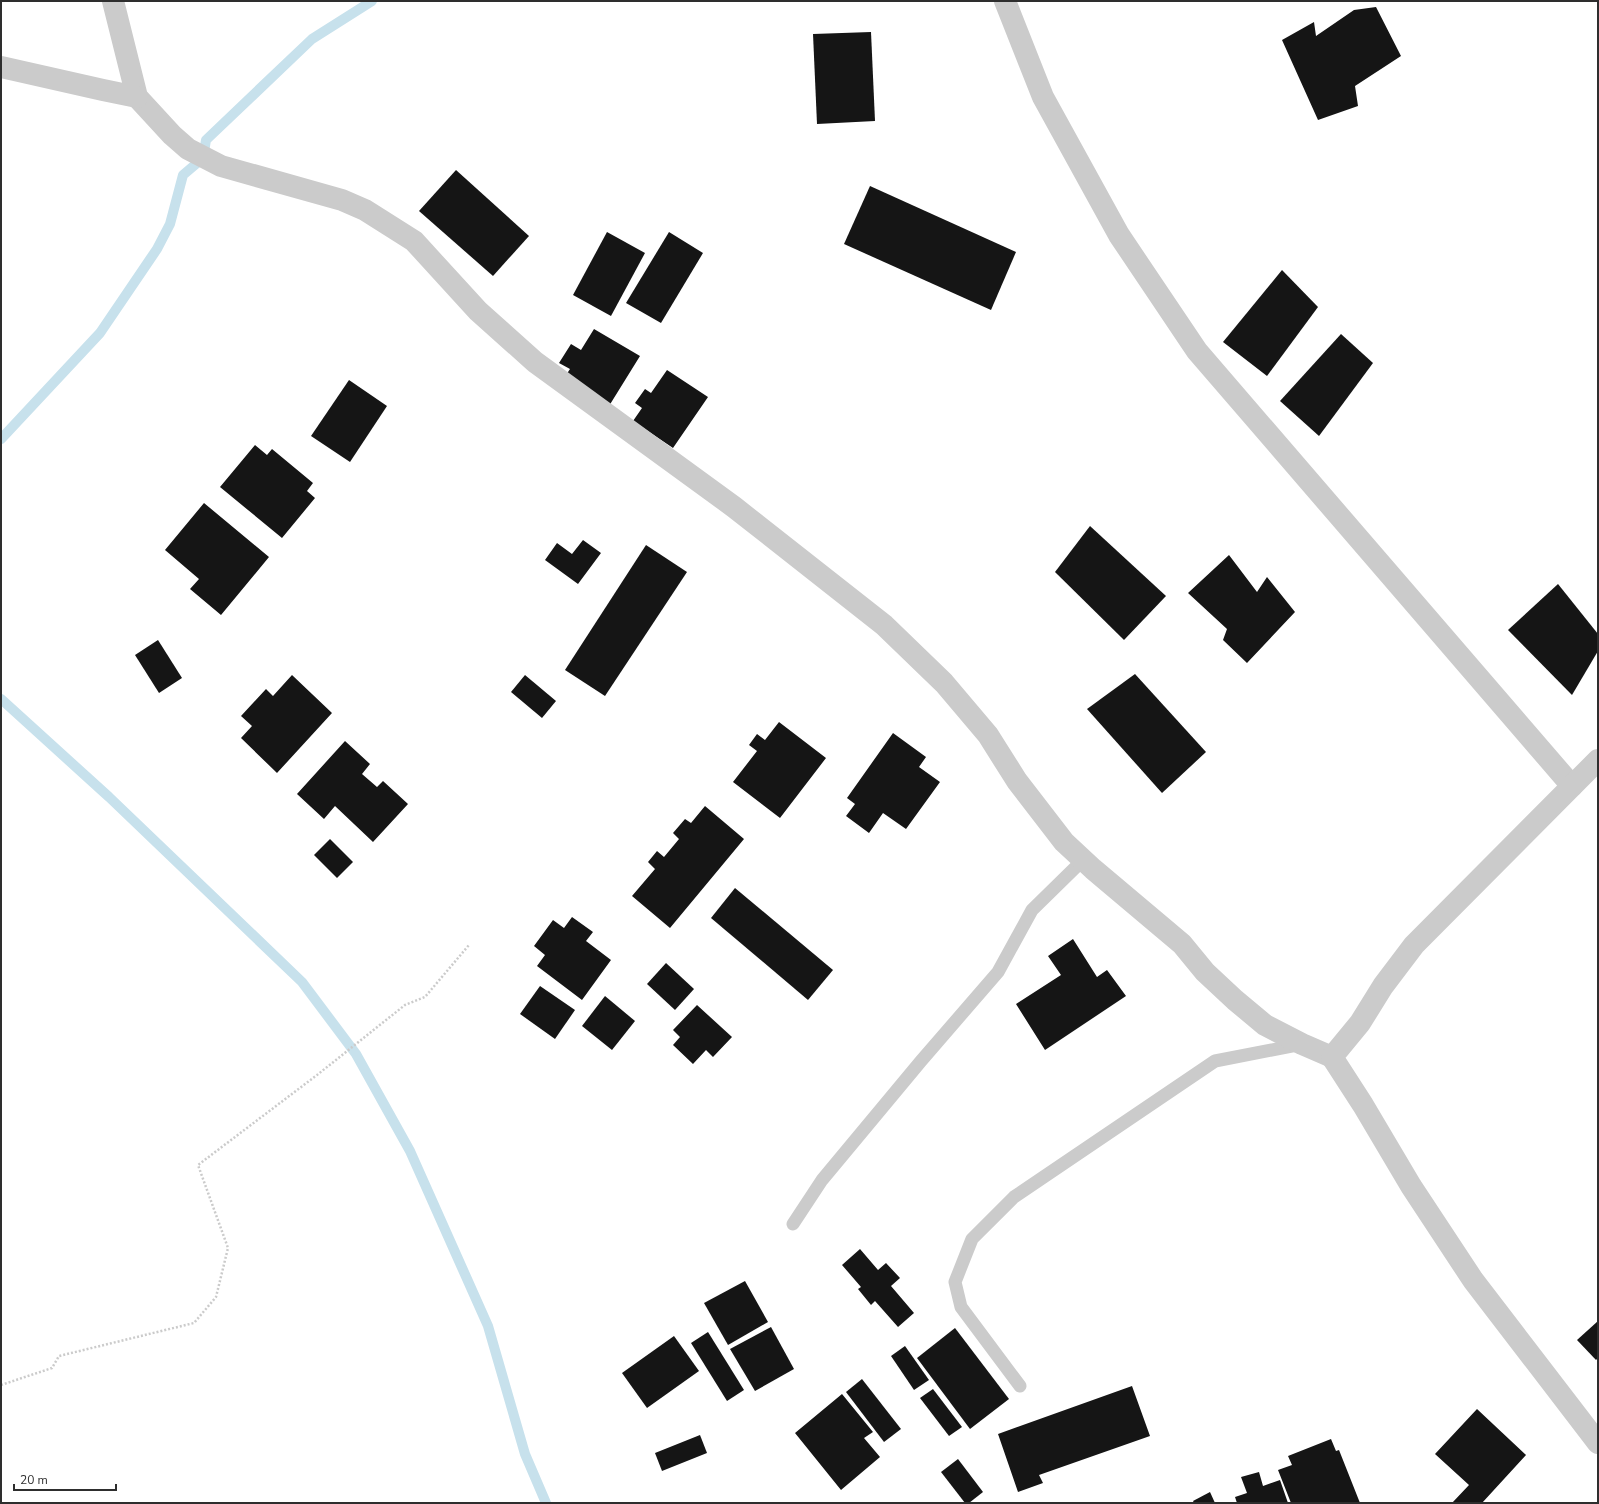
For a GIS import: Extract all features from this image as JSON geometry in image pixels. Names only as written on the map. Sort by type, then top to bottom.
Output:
[{"type":"street","points":[[113,1],[137,97],[188,150],[221,166],[342,200],[365,210],[414,241],[478,311],[535,362],[734,507],[884,625],[944,683],[988,735],[1017,781],[1064,842],[1182,944],[1206,972],[1265,1025],[1332,1057],[1363,1105],[1411,1186],[1473,1280],[1598,1443]]},
{"type":"street","points":[[1005,1],[1044,97],[1077,159],[1119,235],[1197,351],[1572,786]]},
{"type":"street","points":[[1,68],[137,97]]},
{"type":"street","points":[[1332,1057],[1360,1023],[1383,986],[1414,945],[1598,760]]},
{"type":"lane","points":[[792,1224],[822,1180],[921,1061],[998,972],[1032,910],[1083,860]]},
{"type":"lane","points":[[1020,1386],[961,1307],[955,1282],[972,1239],[1014,1197],[1215,1061],[1302,1044]]},
{"type":"path","points":[[1,1385],[52,1368],[59,1356],[194,1323],[216,1297],[228,1248],[198,1165],[317,1075],[406,1005],[425,997],[469,945]]},
{"type":"building","points":[[1376,7],[1401,56],[1355,86],[1358,106],[1318,120],[1282,40],[1314,22],[1316,36],[1354,10]]},
{"type":"building","points":[[871,32],[875,121],[817,124],[813,34]]},
{"type":"building","points":[[456,170],[529,236],[493,276],[419,211]]},
{"type":"building","points":[[870,186],[1016,252],[991,310],[844,244]]},
{"type":"building","points":[[607,232],[645,253],[611,316],[573,295]]},
{"type":"building","points":[[669,232],[703,253],[661,323],[626,303]]},
{"type":"building","points":[[1282,270],[1318,307],[1267,376],[1223,342]]},
{"type":"building","points":[[594,329],[640,356],[609,406],[564,378],[570,369],[559,363],[571,344],[581,350]]},
{"type":"building","points":[[1341,334],[1373,363],[1319,436],[1280,401]]},
{"type":"building","points":[[667,370],[708,397],[673,448],[633,421],[642,408],[635,403],[645,389],[651,393]]},
{"type":"building","points":[[349,380],[387,406],[350,462],[311,436]]},
{"type":"building","points":[[255,445],[267,455],[272,449],[313,483],[307,491],[315,498],[282,538],[220,487]]},
{"type":"building","points":[[204,503],[269,557],[221,615],[190,589],[199,579],[165,550]]},
{"type":"building","points":[[1090,526],[1166,596],[1124,640],[1055,572]]},
{"type":"building","points":[[583,540],[601,553],[578,584],[545,560],[557,543],[572,554]]},
{"type":"building","points":[[646,545],[687,572],[605,696],[565,670]]},
{"type":"building","points":[[1229,555],[1257,592],[1267,577],[1295,612],[1247,663],[1223,640],[1227,629],[1188,593]]},
{"type":"building","points":[[1558,584],[1598,634],[1598,651],[1572,695],[1508,630]]},
{"type":"building","points":[[158,640],[182,678],[159,693],[135,655]]},
{"type":"building","points":[[1135,674],[1206,752],[1162,793],[1087,709]]},
{"type":"building","points":[[292,675],[332,713],[277,773],[241,738],[252,726],[241,716],[266,689],[273,696]]},
{"type":"building","points":[[525,675],[556,701],[542,718],[511,692]]},
{"type":"building","points":[[779,722],[826,758],[780,818],[733,782],[757,751],[749,745],[757,734],[765,740]]},
{"type":"building","points":[[893,733],[926,757],[919,767],[940,782],[906,829],[883,813],[869,833],[846,816],[855,804],[847,798]]},
{"type":"building","points":[[345,741],[370,764],[362,774],[377,787],[383,781],[408,804],[373,842],[335,806],[324,819],[297,794]]},
{"type":"building","points":[[705,806],[744,839],[670,928],[632,896],[655,869],[648,862],[657,851],[664,857],[679,839],[673,833],[685,819],[691,823]]},
{"type":"building","points":[[330,839],[353,862],[337,878],[314,855]]},
{"type":"building","points":[[735,888],[833,970],[808,1000],[711,918]]},
{"type":"building","points":[[572,917],[593,932],[586,941],[611,960],[582,1000],[537,966],[545,955],[534,946],[553,920],[564,928]]},
{"type":"building","points":[[1073,939],[1097,977],[1107,970],[1126,996],[1045,1050],[1016,1004],[1061,975],[1048,956]]},
{"type":"building","points":[[666,963],[694,989],[675,1010],[647,984]]},
{"type":"building","points":[[540,986],[575,1010],[555,1039],[520,1014]]},
{"type":"building","points":[[605,996],[635,1021],[612,1050],[582,1026]]},
{"type":"building","points":[[697,1005],[732,1037],[713,1057],[706,1050],[693,1064],[673,1045],[680,1037],[673,1030]]},
{"type":"building","points":[[860,1249],[878,1270],[886,1263],[900,1278],[891,1286],[914,1313],[898,1327],[875,1301],[871,1305],[858,1289],[861,1287],[842,1265]]},
{"type":"building","points":[[745,1281],[768,1322],[728,1345],[704,1303]]},
{"type":"building","points":[[1598,1321],[1598,1358],[1596,1360],[1577,1340]]},
{"type":"building","points":[[771,1327],[794,1369],[755,1391],[730,1349]]},
{"type":"building","points":[[955,1328],[1009,1399],[970,1429],[917,1358]]},
{"type":"building","points":[[708,1332],[744,1390],[727,1401],[691,1343]]},
{"type":"building","points":[[674,1336],[699,1371],[647,1408],[622,1373]]},
{"type":"building","points":[[905,1346],[929,1380],[914,1390],[891,1356]]},
{"type":"building","points":[[862,1379],[901,1429],[884,1442],[846,1392]]},
{"type":"building","points":[[1132,1386],[1150,1436],[1039,1475],[1043,1483],[1018,1492],[998,1434]]},
{"type":"building","points":[[933,1389],[962,1427],[949,1436],[920,1398]]},
{"type":"building","points":[[842,1394],[873,1432],[864,1438],[880,1457],[841,1490],[795,1433]]},
{"type":"building","points":[[1477,1409],[1526,1455],[1482,1503],[1452,1503],[1469,1485],[1435,1454]]},
{"type":"building","points":[[700,1435],[707,1453],[662,1471],[655,1453]]},
{"type":"building","points":[[1331,1439],[1336,1451],[1339,1450],[1360,1503],[1291,1503],[1278,1470],[1292,1465],[1288,1456]]},
{"type":"building","points":[[958,1459],[983,1492],[969,1503],[965,1503],[941,1472]]},
{"type":"building","points":[[1259,1472],[1263,1486],[1280,1480],[1288,1503],[1237,1503],[1235,1497],[1247,1493],[1241,1477]]},
{"type":"building","points":[[1210,1492],[1215,1503],[1194,1503],[1193,1501]]},
{"type":"waterway","points":[[1,439],[100,333],[157,249],[170,224],[183,175],[203,158],[206,140],[312,39],[372,1]]},
{"type":"waterway","points":[[1,699],[109,797],[302,982],[356,1054],[410,1151],[488,1326],[525,1454],[546,1503]]}]
